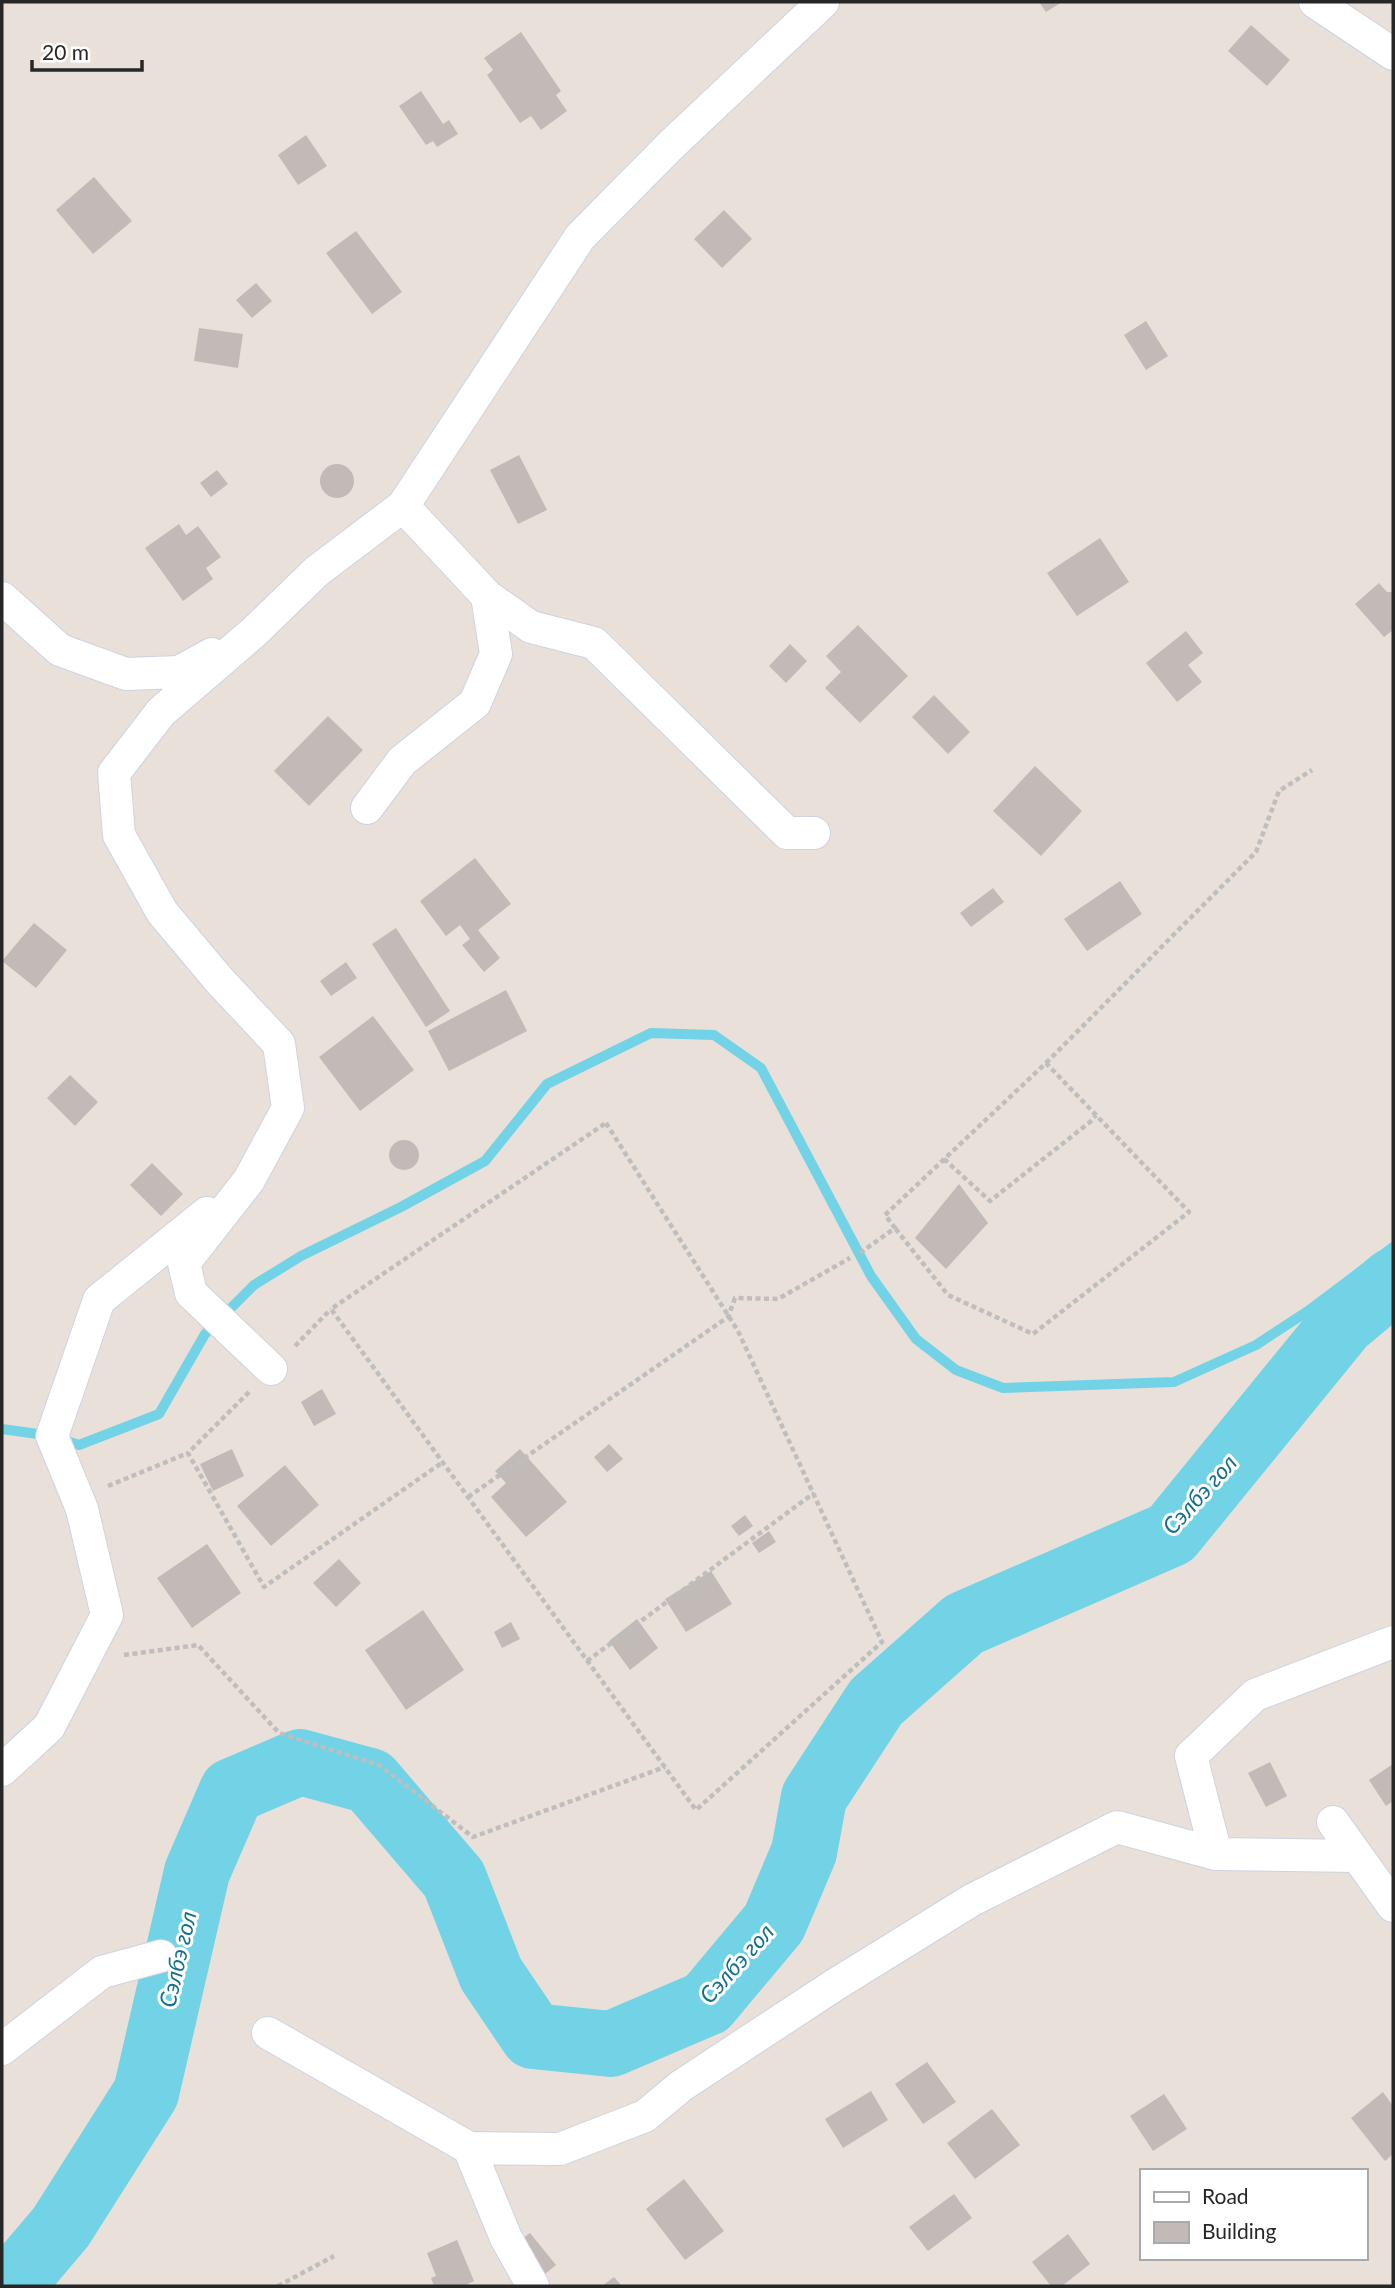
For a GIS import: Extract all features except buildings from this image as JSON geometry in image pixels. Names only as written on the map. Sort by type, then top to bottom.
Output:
[{"type":"street","points":[[271,1369],[191,1293],[184,1263],[249,1180],[288,1108],[279,1044],[219,980],[162,912],[119,835],[114,773],[161,712],[254,632],[317,571],[404,506],[580,237],[671,145],[823,2]]},
{"type":"street","points":[[1315,2],[1393,54]]},
{"type":"street","points":[[404,506],[487,596],[531,627],[593,643],[787,833],[814,833]]},
{"type":"street","points":[[367,808],[402,761],[475,703],[496,654],[487,596]]},
{"type":"street","points":[[2,598],[60,650],[126,674],[179,672],[254,632]]},
{"type":"street","points":[[2,1770],[49,1727],[107,1615],[78,1498],[52,1436],[99,1300],[249,1180]]},
{"type":"street","points":[[1216,1854],[1191,1756],[1255,1695],[1393,1642]]},
{"type":"street","points":[[1333,1822],[1393,1906]]},
{"type":"street","points":[[268,2033],[469,2148],[561,2148],[645,2116],[681,2086],[972,1900],[1117,1827],[1216,1854],[1357,1856]]},
{"type":"street","points":[[2,2049],[102,1972],[161,1956]]},
{"type":"street","points":[[469,2148],[506,2238],[533,2286]]},
{"type":"path","points":[[1046,1063],[1189,1212],[1033,1334],[948,1295],[885,1215],[1046,1063],[1256,852],[1279,791],[1312,770]]},
{"type":"path","points":[[944,1159],[990,1201],[1096,1115]]},
{"type":"path","points":[[78,1498],[188,1453],[331,1309],[606,1123],[737,1331],[882,1642],[696,1810],[331,1309]]},
{"type":"path","points":[[860,1253],[895,1228]]},
{"type":"path","points":[[468,1497],[728,1317],[735,1298],[778,1299],[850,1258]]},
{"type":"path","points":[[188,1453],[264,1587],[443,1462]]},
{"type":"path","points":[[587,1661],[814,1493]]},
{"type":"path","points":[[84,1660],[198,1645],[279,1733],[379,1765],[473,1837],[665,1767]]},
{"type":"path","points":[[278,2286],[334,2256]]},
{"type":"waterway","points":[[2,1429],[52,1436],[79,1445],[159,1414],[205,1334],[254,1285],[301,1256],[401,1207],[485,1161],[547,1084],[651,1033],[714,1035],[761,1068],[871,1276],[916,1339],[956,1370],[1003,1388],[1174,1382],[1256,1345],[1308,1311],[1393,1247]]},
{"type":"waterway","name":"Сэлбэ гол","points":[[11,2286],[61,2227],[146,2093],[197,1872],[232,1791],[300,1762],[370,1781],[454,1879],[491,1974],[533,2036],[611,2044],[707,2003],[774,1923],[804,1852],[814,1797],[876,1702],[964,1624],[1171,1534],[1343,1323],[1393,1281]]}]
